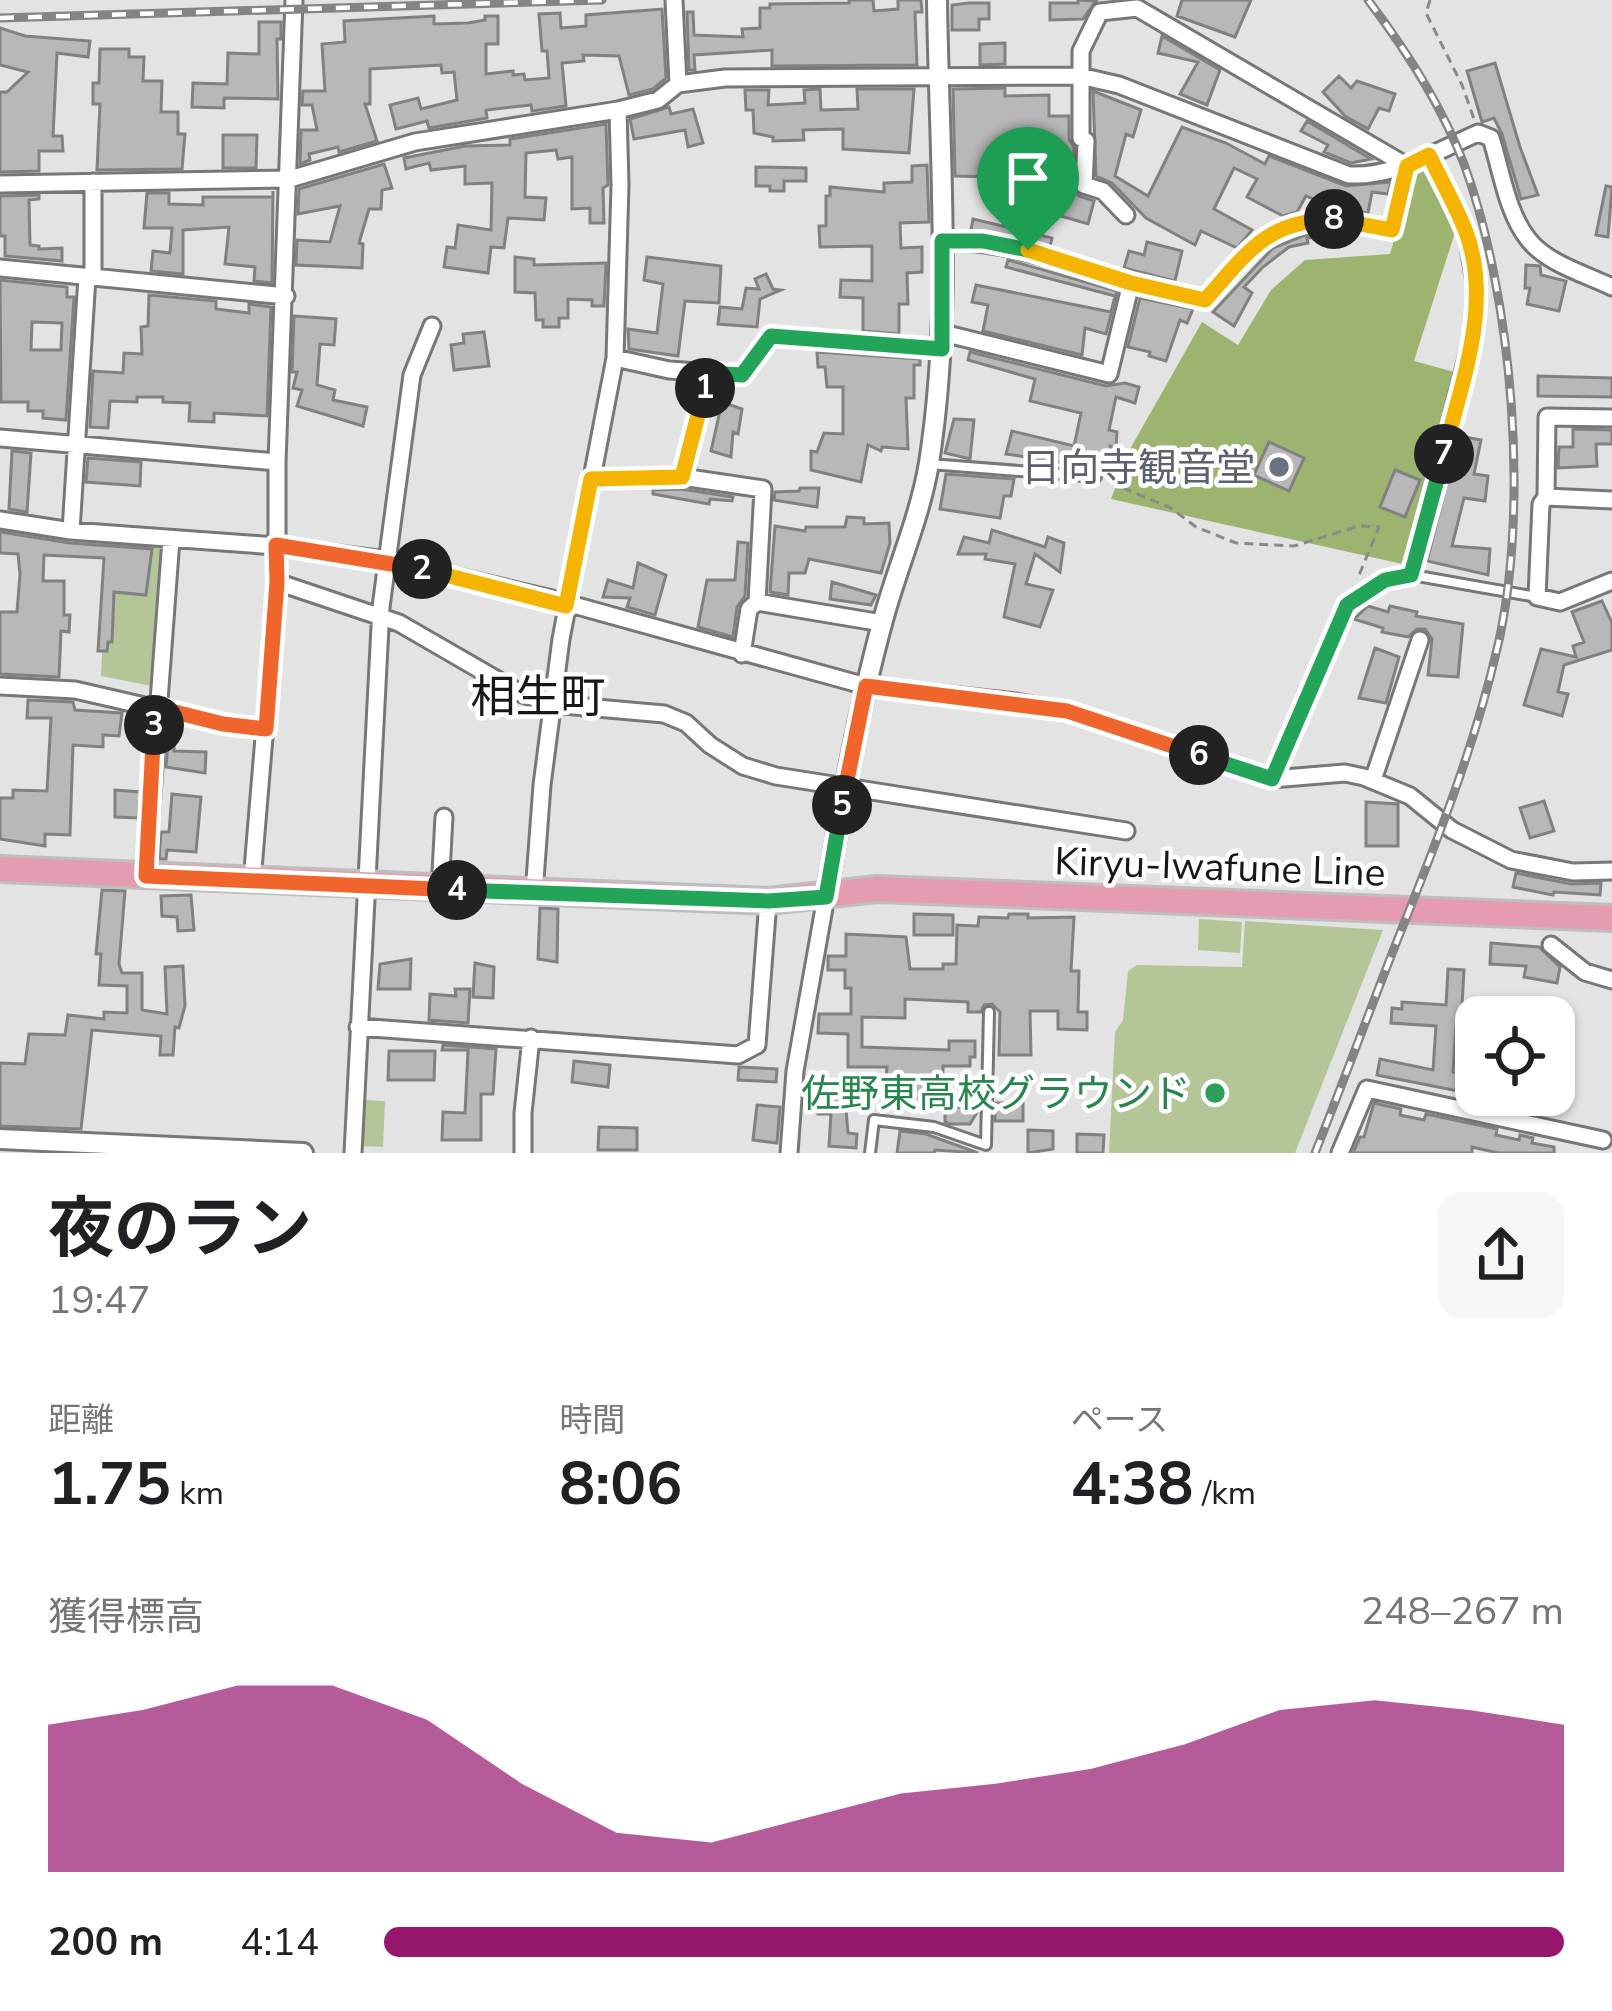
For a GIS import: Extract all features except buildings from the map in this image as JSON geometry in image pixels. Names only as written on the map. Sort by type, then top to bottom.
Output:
[{"type":"main road","name":"Kiryu-Iwafune Line","points":[[0,869],[768,901],[877,889],[1612,918]]},
{"type":"street","points":[[252,881],[277,582],[293,0]]},
{"type":"street","points":[[674,0],[678,84]]},
{"type":"street","points":[[789,1153],[795,1071],[845,785],[882,623],[929,464],[942,341],[937,0]]},
{"type":"street","points":[[1126,215],[1103,191],[1084,184],[1081,51],[1100,12],[1137,8],[1407,166]]},
{"type":"street","points":[[0,184],[290,178],[415,142],[618,110],[658,100],[678,84],[724,78],[1080,76],[1119,85],[1348,175],[1372,176],[1407,166],[1478,133],[1490,138],[1519,225],[1529,241],[1545,254],[1612,287]]},
{"type":"street","points":[[534,893],[566,606],[615,358],[618,110]]},
{"type":"street","points":[[1272,779],[1347,605],[1385,580],[1411,575],[1475,327],[1477,296],[1467,234],[1429,155]]},
{"type":"street","points":[[942,241],[983,241],[1028,250],[1131,283],[1205,300],[1274,230],[1295,221],[1345,219],[1392,230],[1407,166]]},
{"type":"street","points":[[71,531],[93,182]]},
{"type":"street","points":[[0,268],[286,296]]},
{"type":"street","points":[[615,358],[669,370],[742,375],[771,336],[942,341],[1109,374],[1131,283]]},
{"type":"street","points":[[353,1153],[380,615],[412,375],[433,326]]},
{"type":"street","points":[[682,477],[709,373]]},
{"type":"street","points":[[1612,418],[1547,417],[1537,597],[1560,602],[1612,581]]},
{"type":"street","points":[[0,438],[277,462]]},
{"type":"street","points":[[591,479],[682,477],[764,488],[757,602],[749,609],[742,654]]},
{"type":"street","points":[[1546,497],[1612,500]]},
{"type":"street","points":[[0,520],[71,531],[276,545],[386,560],[866,686],[1067,711],[1272,779],[1345,773],[1373,780],[1410,796],[1452,830],[1511,860],[1574,872],[1612,871]]},
{"type":"street","points":[[146,876],[171,539]]},
{"type":"street","points":[[277,582],[380,615],[520,693],[552,704],[664,714],[686,723],[743,766],[776,776],[1126,831]]},
{"type":"street","points":[[757,602],[882,623]]},
{"type":"street","points":[[1373,780],[1420,640]]},
{"type":"street","points":[[0,686],[75,690],[223,724],[266,729]]},
{"type":"street","points":[[440,890],[444,817]]},
{"type":"street","points":[[358,1028],[738,1055],[749,1052],[758,1045],[768,901]]},
{"type":"street","points":[[1551,945],[1585,972],[1612,980]]},
{"type":"street","points":[[524,1153],[531,1038]]},
{"type":"street","points":[[1340,1153],[1367,1089],[1603,1142]]},
{"type":"street","points":[[0,1139],[303,1153]]},
{"type":"lane","points":[[929,464],[1096,477]]},
{"type":"lane","points":[[1411,575],[1537,597]]},
{"type":"lane","points":[[870,1153],[874,1120],[934,1127],[986,1145],[988,1012]]},
{"type":"path","points":[[1430,0],[1426,13],[1462,85],[1478,133]]},
{"type":"path","points":[[1096,477],[1172,508],[1196,527],[1236,543],[1294,546],[1359,526],[1379,527],[1347,605]]},
{"type":"green space","points":[[1430,168],[1457,226],[1414,361],[1458,373],[1407,565],[1111,499],[1130,449],[1202,322],[1238,345],[1271,290],[1305,260],[1390,254],[1413,173]]},
{"type":"green space","points":[[108,535],[168,542],[152,686],[101,676]]},
{"type":"green space","points":[[1199,919],[1242,922],[1240,953],[1198,950]]},
{"type":"green space","name":"佐野東高校グラウンド","points":[[1245,921],[1383,930],[1295,1153],[1109,1153],[1115,1032],[1123,1020],[1128,971],[1137,965],[1242,967]]},
{"type":"green space","points":[[362,1100],[385,1101],[383,1147],[360,1146]]},
{"type":"railway","points":[[0,18],[602,0]]},
{"type":"railway","points":[[1315,1153],[1465,760],[1497,649],[1513,533],[1514,470],[1505,340],[1481,218],[1445,120],[1368,0]]},
{"type":"place","name":"日向寺観音堂","points":[[1279,467]]},
{"type":"place","name":"佐野東高校グラウンド","points":[[1215,1093]]},
{"type":"district","name":"相生町","points":[[538,696]]},
{"type":"route","points":[[1429,155],[1467,234],[1476,278],[1475,327],[1411,575],[1385,580],[1347,605],[1272,779],[1067,711],[866,686],[826,897],[768,901],[146,876],[155,707],[266,729],[276,545],[386,560],[566,606],[591,479],[682,477],[709,373],[742,375],[771,336],[942,349],[942,241],[983,241],[1028,250],[1131,283],[1205,300],[1274,230],[1295,221],[1345,219],[1392,230],[1407,166],[1429,155]]}]
